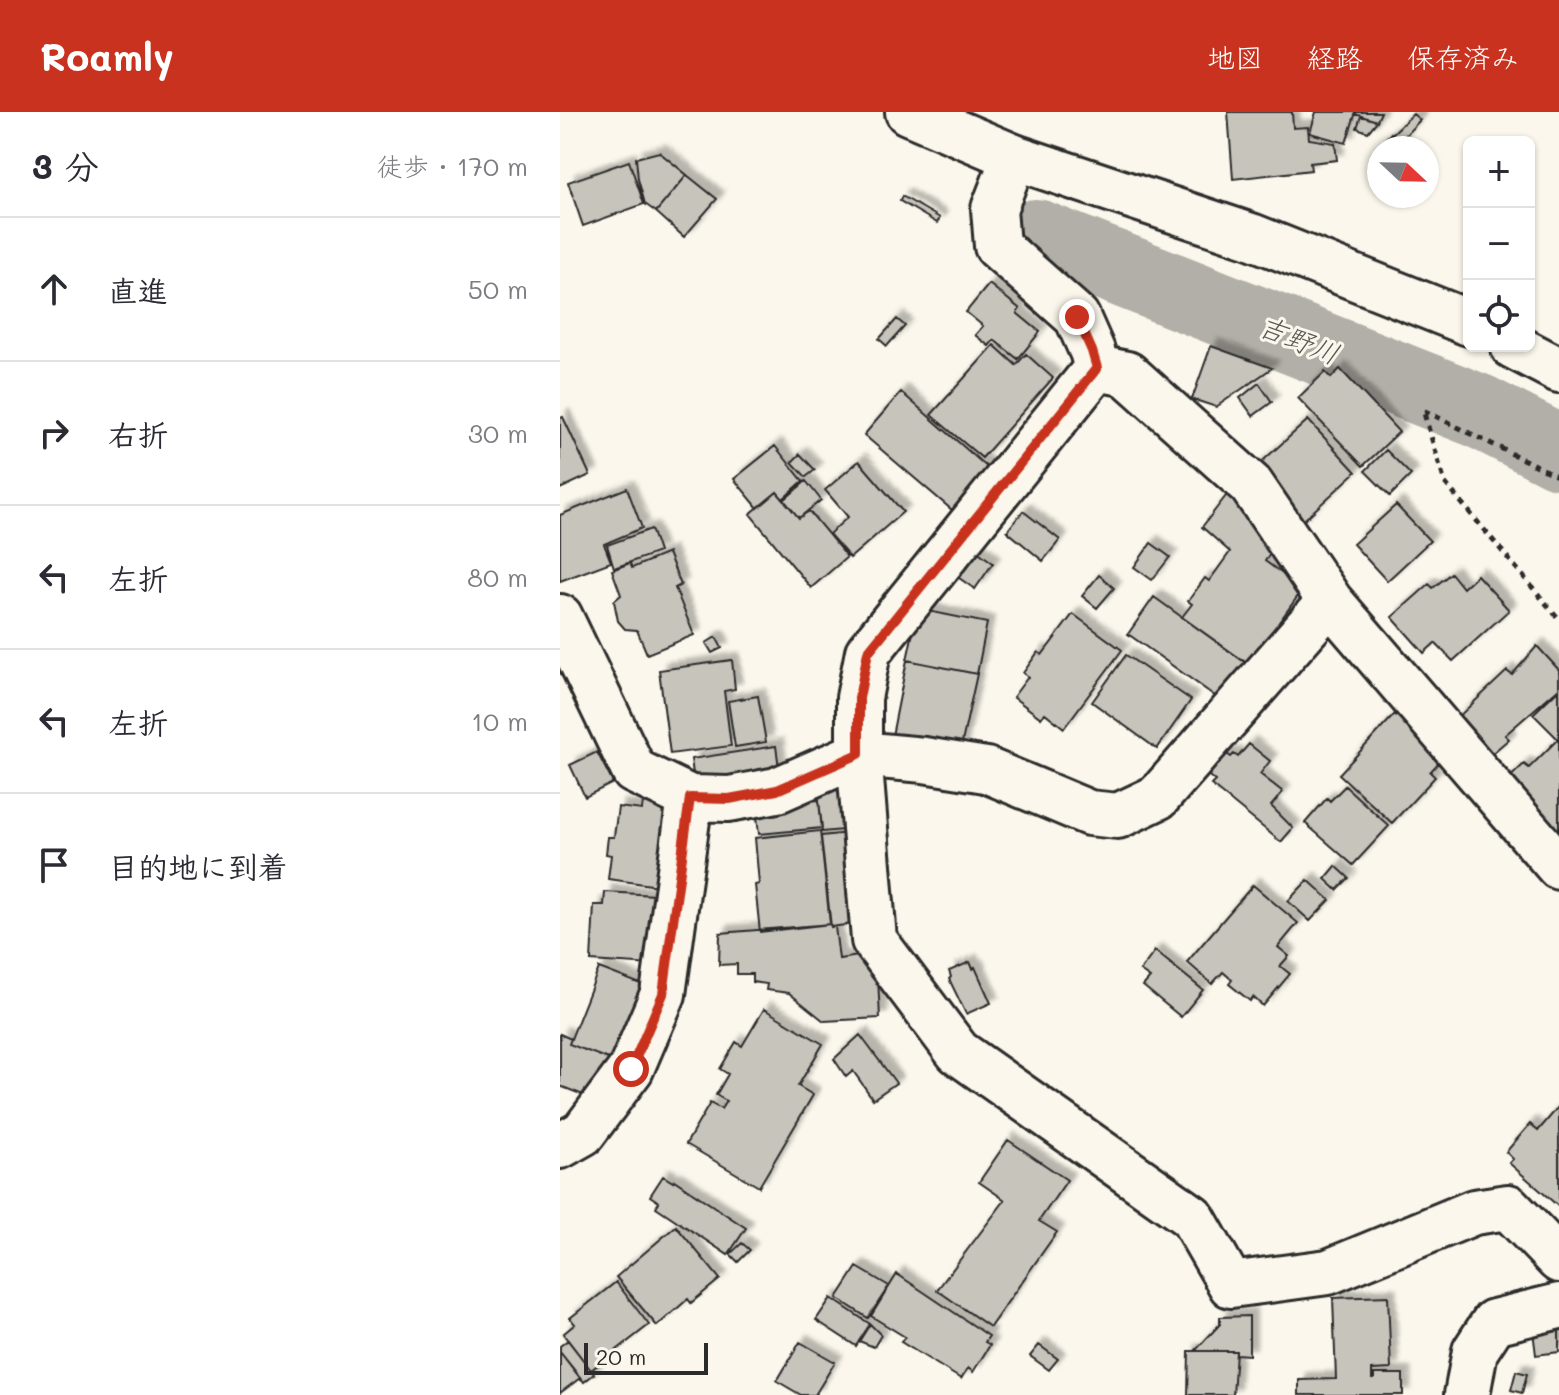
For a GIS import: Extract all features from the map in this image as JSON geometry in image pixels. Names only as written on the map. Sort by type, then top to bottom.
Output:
[{"type":"street","points":[[908,112],[1014,157],[1251,236],[1463,321]]},
{"type":"street","points":[[1014,157],[994,209],[997,246],[1077,317],[1097,368]]},
{"type":"street","points":[[1524,352],[1559,370]]},
{"type":"street","points":[[1097,368],[1127,374],[1251,485],[1330,601],[1559,867]]},
{"type":"street","points":[[1097,368],[868,652],[859,698],[859,754],[874,940],[958,1052],[1192,1217],[1231,1285],[1328,1272],[1474,1212],[1508,1207],[1559,1260]]},
{"type":"street","points":[[560,617],[634,771],[690,798],[729,799],[777,790],[859,754],[986,770],[1089,813],[1118,816],[1158,797],[1330,601]]},
{"type":"street","points":[[560,1146],[583,1133],[631,1069],[663,994],[690,798]]},
{"type":"street","points":[[1467,1395],[1475,1351],[1494,1322],[1559,1306]]},
{"type":"path","points":[[1559,477],[1423,410],[1445,483],[1559,619]]},
{"type":"building","points":[[1228,112],[1292,112],[1293,128],[1308,127],[1309,139],[1335,143],[1337,160],[1310,163],[1311,170],[1233,179]]},
{"type":"building","points":[[1316,112],[1356,112],[1346,143],[1310,133]]},
{"type":"building","points":[[1356,112],[1381,112],[1377,121]]},
{"type":"building","points":[[1413,114],[1420,120],[1405,136],[1392,134]]},
{"type":"building","points":[[1361,116],[1377,121],[1368,132],[1357,128]]},
{"type":"building","points":[[659,152],[687,175],[656,212],[645,204],[636,158]]},
{"type":"building","points":[[629,161],[644,204],[583,226],[568,182]]},
{"type":"building","points":[[687,175],[717,199],[684,237],[656,212]]},
{"type":"building","points":[[902,196],[940,218],[937,223],[900,201]]},
{"type":"building","points":[[989,284],[1020,309],[1017,313],[1040,332],[1018,359],[994,340],[989,346],[975,335],[983,326],[966,312]]},
{"type":"building","points":[[897,319],[905,326],[887,346],[879,339]]},
{"type":"building","points":[[994,345],[1016,365],[1026,354],[1053,378],[982,458],[931,415]]},
{"type":"building","points":[[1211,346],[1272,368],[1216,407],[1192,399]]},
{"type":"building","points":[[1340,369],[1399,432],[1363,466],[1298,398],[1325,372],[1331,378]]},
{"type":"building","points":[[1259,383],[1272,402],[1253,416],[1240,398]]},
{"type":"building","points":[[901,392],[988,468],[952,510],[864,435]]},
{"type":"building","points":[[563,417],[590,475],[560,489],[560,418]]},
{"type":"building","points":[[1308,420],[1356,472],[1293,530],[1247,475]]},
{"type":"building","points":[[775,446],[803,481],[783,499],[777,492],[758,508],[734,479]]},
{"type":"building","points":[[1386,450],[1411,475],[1390,496],[1365,471]]},
{"type":"building","points":[[800,454],[815,470],[806,477],[792,462]]},
{"type":"building","points":[[859,461],[903,512],[850,558],[829,534],[848,517],[825,490]]},
{"type":"building","points":[[806,481],[821,500],[799,518],[784,500]]},
{"type":"building","points":[[627,488],[642,528],[604,544],[611,562],[560,581],[560,515]]},
{"type":"building","points":[[777,492],[799,518],[809,511],[847,557],[811,588],[750,514]]},
{"type":"building","points":[[1229,492],[1276,545],[1265,561],[1303,589],[1274,629],[1282,636],[1248,664],[1182,617],[1192,604],[1188,601],[1205,578],[1209,581],[1230,552],[1202,527]]},
{"type":"building","points":[[1396,505],[1430,541],[1387,581],[1353,544]]},
{"type":"building","points":[[1023,511],[1060,540],[1043,561],[1007,531]]},
{"type":"building","points":[[651,529],[659,552],[614,568],[607,545]]},
{"type":"building","points":[[1151,543],[1170,557],[1152,580],[1134,567]]},
{"type":"building","points":[[968,544],[993,563],[975,589],[949,571]]},
{"type":"building","points":[[668,553],[681,585],[675,588],[694,635],[647,654],[637,630],[625,629],[618,621],[614,601],[621,595],[612,570],[630,563],[632,568]]},
{"type":"building","points":[[1451,573],[1463,588],[1477,575],[1509,610],[1453,661],[1435,643],[1424,653],[1392,617],[1429,584],[1433,588]]},
{"type":"building","points":[[1099,575],[1114,588],[1097,608],[1082,596]]},
{"type":"building","points":[[1154,597],[1254,669],[1229,706],[1128,634]]},
{"type":"building","points":[[918,609],[987,623],[977,674],[907,660]]},
{"type":"building","points":[[1073,614],[1122,650],[1064,728],[1045,713],[1041,718],[1013,697],[1028,677],[1023,673],[1038,652],[1042,655]]},
{"type":"building","points":[[716,637],[722,648],[712,653],[706,643]]},
{"type":"building","points":[[1537,646],[1559,670],[1559,688],[1505,735],[1509,739],[1489,756],[1456,719],[1507,671],[1512,675]]},
{"type":"building","points":[[1126,655],[1191,700],[1157,749],[1092,702]]},
{"type":"building","points":[[732,660],[735,689],[724,691],[731,746],[670,754],[659,670]]},
{"type":"building","points":[[907,660],[977,674],[959,756],[891,741]]},
{"type":"building","points":[[1559,689],[1559,738],[1558,739],[1533,714]]},
{"type":"building","points":[[758,696],[766,742],[735,747],[728,701]]},
{"type":"building","points":[[1395,714],[1443,758],[1430,772],[1435,777],[1392,823],[1339,774]]},
{"type":"building","points":[[1559,738],[1559,831],[1549,841],[1501,786],[1524,764],[1529,768]]},
{"type":"building","points":[[1249,744],[1270,761],[1260,774],[1283,792],[1271,806],[1293,828],[1281,842],[1211,785],[1215,781],[1203,771],[1220,749],[1231,757],[1234,754],[1238,757]]},
{"type":"building","points":[[776,746],[780,775],[704,787],[693,774],[691,759]]},
{"type":"building","points":[[597,752],[613,783],[585,797],[570,765]]},
{"type":"building","points":[[847,780],[853,829],[822,832],[818,790]]},
{"type":"building","points":[[1345,786],[1389,826],[1353,865],[1305,823],[1327,798],[1330,801]]},
{"type":"building","points":[[644,793],[676,813],[666,887],[608,879],[611,855],[606,854],[608,837],[614,837],[618,807],[642,810]]},
{"type":"building","points":[[819,800],[822,828],[759,834],[756,807]]},
{"type":"building","points":[[820,831],[830,924],[760,932],[755,885],[759,884],[755,838]]},
{"type":"building","points":[[849,833],[859,923],[831,927],[821,836]]},
{"type":"building","points":[[1336,866],[1349,878],[1337,890],[1325,879]]},
{"type":"building","points":[[1308,880],[1330,900],[1310,921],[1288,901]]},
{"type":"building","points":[[1253,885],[1298,923],[1278,947],[1289,956],[1280,966],[1290,974],[1263,1006],[1253,997],[1250,1001],[1229,984],[1232,980],[1223,972],[1212,984],[1187,962]]},
{"type":"building","points":[[605,892],[655,895],[652,965],[591,961],[594,905],[604,905]]},
{"type":"building","points":[[830,924],[835,927],[839,959],[865,955],[878,978],[880,1018],[824,1021],[789,993],[766,990],[767,984],[752,982],[752,974],[737,974],[737,964],[719,965],[720,933]]},
{"type":"building","points":[[1155,951],[1203,990],[1181,1017],[1143,986],[1150,978],[1140,971]]},
{"type":"building","points":[[970,962],[991,1003],[966,1014],[949,979],[949,971]]},
{"type":"building","points":[[599,968],[651,988],[621,1064],[569,1044]]},
{"type":"building","points":[[764,1009],[823,1044],[798,1086],[813,1095],[759,1187],[686,1144],[710,1103],[721,1109],[726,1101],[716,1095],[728,1074],[720,1069],[736,1042],[742,1046]]},
{"type":"building","points":[[560,1034],[571,1039],[569,1044],[611,1060],[596,1100],[560,1086]]},
{"type":"building","points":[[860,1035],[896,1083],[873,1099],[853,1071],[846,1077],[834,1059]]},
{"type":"building","points":[[1559,1106],[1559,1207],[1509,1163],[1513,1159],[1506,1152],[1530,1124],[1538,1131]]},
{"type":"building","points":[[1008,1140],[1067,1180],[1039,1221],[1057,1232],[990,1327],[937,1290],[1005,1200],[979,1182]]},
{"type":"building","points":[[663,1176],[674,1180],[746,1228],[728,1255],[656,1207],[659,1202],[650,1196]]},
{"type":"building","points":[[676,1226],[720,1279],[691,1303],[688,1299],[657,1326],[616,1277]]},
{"type":"building","points":[[742,1243],[750,1250],[738,1262],[730,1254]]},
{"type":"building","points":[[857,1267],[889,1286],[868,1318],[837,1298]]},
{"type":"building","points":[[897,1274],[989,1336],[985,1342],[990,1345],[973,1372],[968,1368],[961,1379],[901,1342],[905,1337],[871,1316]]},
{"type":"building","points":[[616,1282],[649,1325],[591,1370],[563,1334],[575,1324],[570,1318]]},
{"type":"building","points":[[1388,1296],[1391,1369],[1372,1370],[1372,1379],[1374,1374],[1403,1374],[1403,1395],[1299,1395],[1299,1380],[1336,1379],[1333,1298]]},
{"type":"building","points":[[831,1298],[870,1324],[856,1346],[816,1320]]},
{"type":"building","points":[[1249,1316],[1249,1355],[1236,1354],[1236,1351],[1195,1351],[1220,1324],[1220,1317]]},
{"type":"building","points":[[870,1324],[881,1335],[874,1347],[859,1341]]},
{"type":"building","points":[[1559,1328],[1559,1352],[1536,1355],[1533,1331]]},
{"type":"building","points":[[568,1340],[594,1374],[584,1382],[560,1352],[560,1346]]},
{"type":"building","points":[[800,1342],[835,1362],[815,1395],[801,1395],[777,1381]]},
{"type":"building","points":[[1039,1345],[1058,1359],[1049,1370],[1030,1356]]},
{"type":"building","points":[[1189,1351],[1236,1351],[1233,1395],[1188,1395]]},
{"type":"building","points":[[560,1352],[580,1378],[560,1393]]},
{"type":"building","points":[[1516,1371],[1527,1374],[1522,1393],[1511,1390]]},
{"type":"waterway","name":"吉野川","points":[[1036,236],[1479,411],[1559,452]]},
{"type":"route","points":[[631,1069],[663,994],[690,798],[729,799],[777,790],[859,754],[859,698],[868,652],[1097,368],[1077,317]]}]
